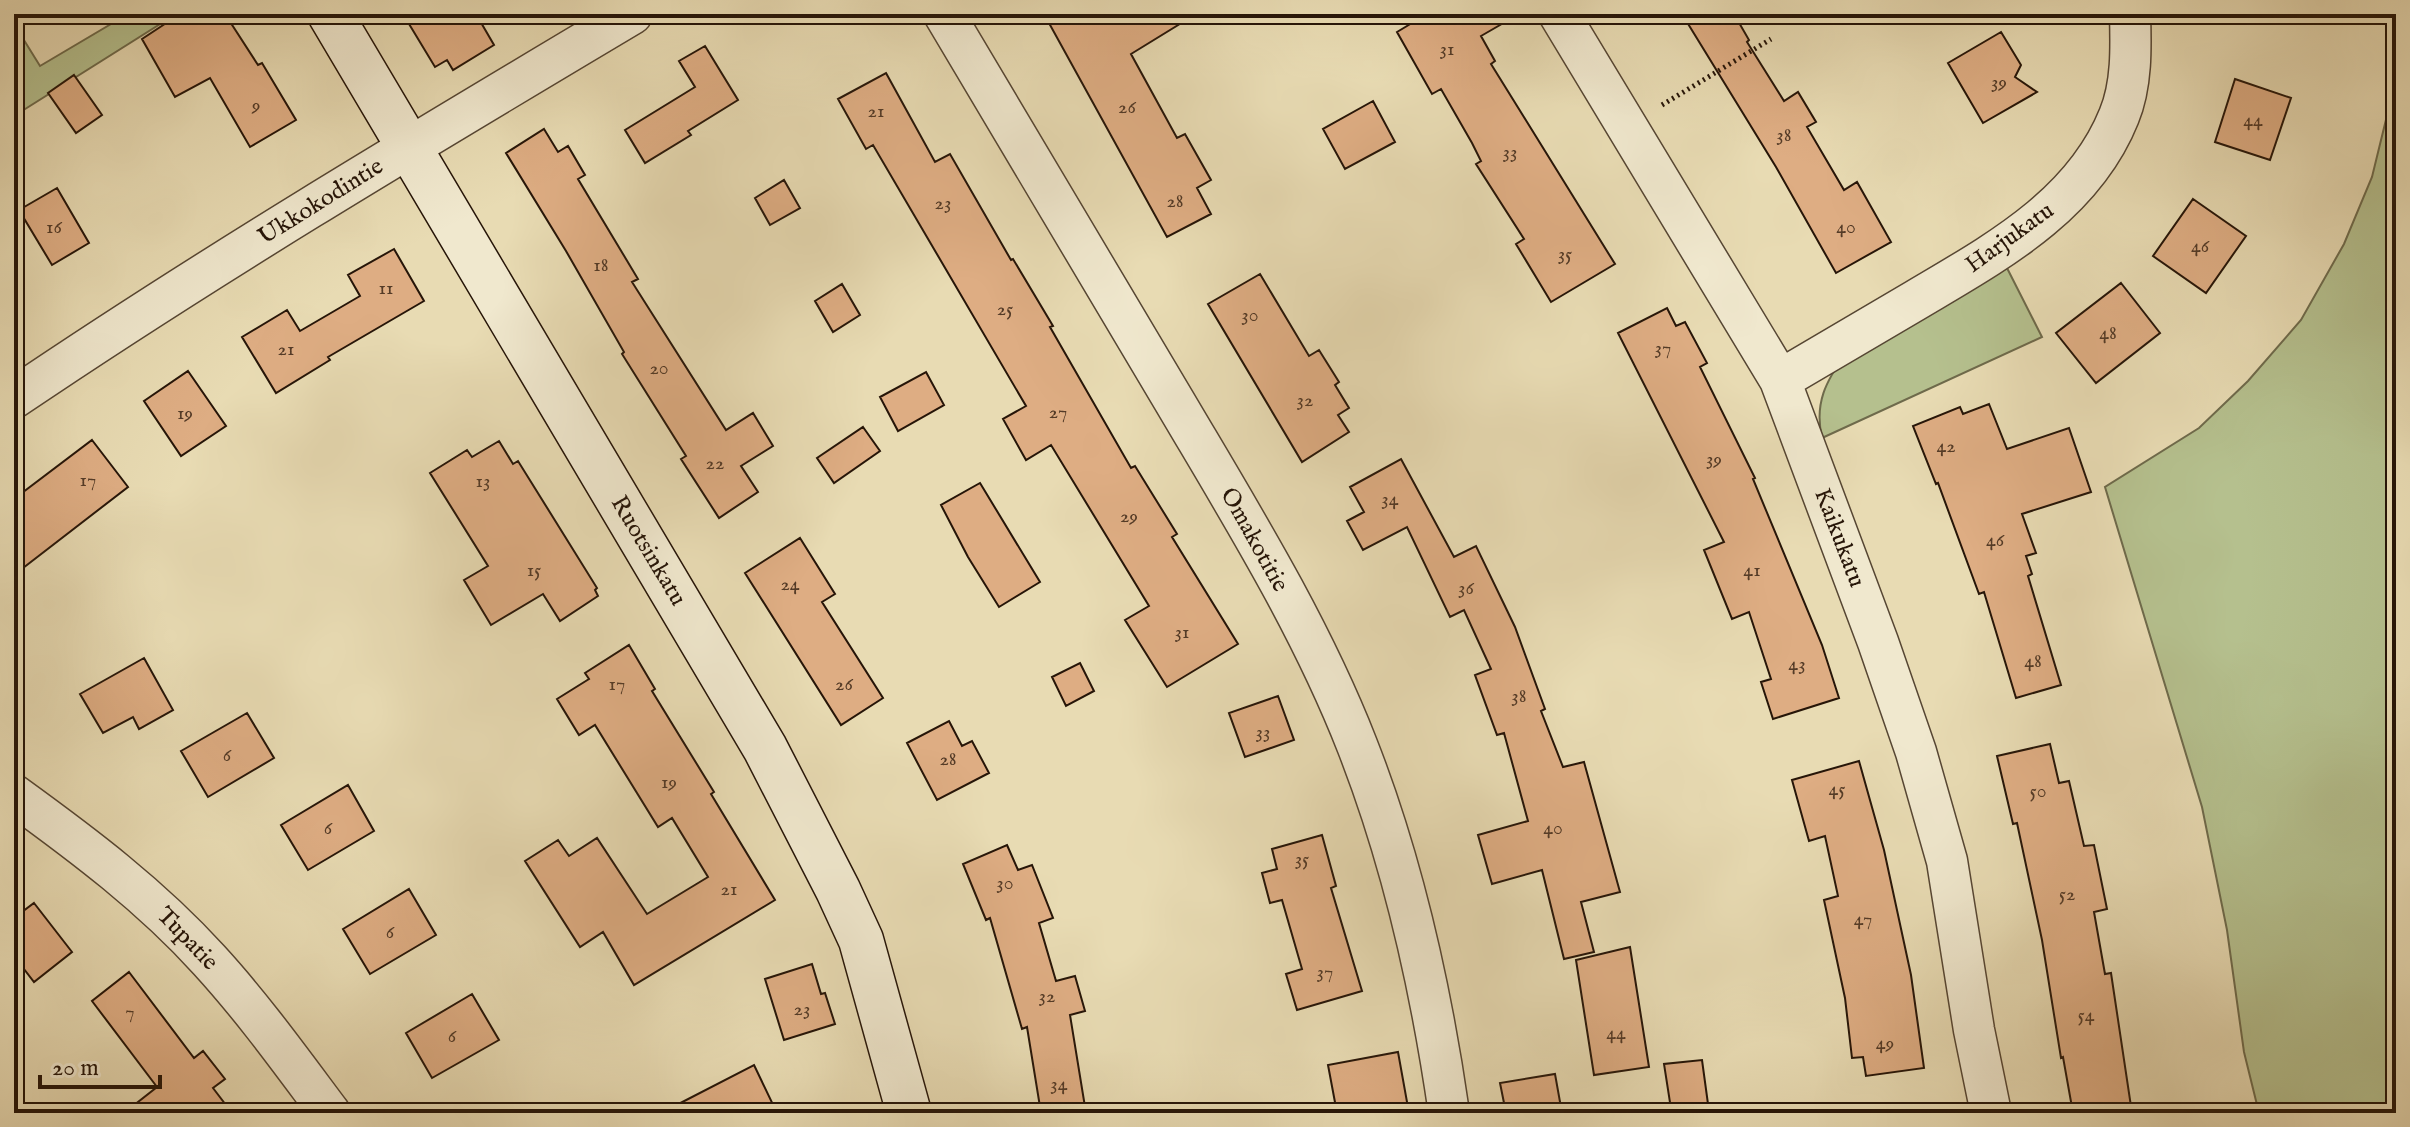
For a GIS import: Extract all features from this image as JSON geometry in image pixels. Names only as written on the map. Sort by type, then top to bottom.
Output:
[{"type":"street","name":"Ruotsinkatu","points":[[330,14],[772,761],[861,940],[909,1113]]},
{"type":"street","name":"Ukkokodintie","points":[[14,398],[186,285],[632,14]]},
{"type":"street","name":"Omakotitie","points":[[944,14],[1218,475],[1309,638],[1357,745],[1395,856],[1425,978],[1449,1113]]},
{"type":"street","name":"Kaikukatu","points":[[1559,14],[1780,380],[1916,752],[1947,861],[1974,1030],[1991,1113]]},
{"type":"street","name":"Harjukatu","points":[[1780,380],[1998,252],[2056,208],[2103,149],[2120,114],[2128,76],[2130,14]]},
{"type":"street","name":"Tupatie","points":[[14,795],[102,860],[156,907],[209,960],[330,1113]]},
{"type":"path","points":[[1627,127],[1771,39]]},
{"type":"green space","points":[[128,14],[176,14],[14,116],[14,24],[40,66]]},
{"type":"green space","points":[[2396,24],[2396,1113],[2259,1113],[2244,1052],[2227,930],[2202,807],[2105,487],[2199,428],[2248,381],[2301,320],[2344,244],[2372,177],[2392,95]]},
{"type":"green space","points":[[2007,268],[2042,337],[1822,438],[1821,403],[1833,373],[1846,353]]},
{"type":"building","points":[[180,14],[225,14],[258,65],[262,63],[296,120],[250,147],[210,78],[175,97],[142,39]]},
{"type":"building","points":[[403,14],[476,14],[494,45],[453,70],[447,60],[435,67]]},
{"type":"building","points":[[1044,14],[1196,14],[1131,54],[1177,138],[1185,134],[1211,180],[1197,188],[1211,214],[1167,237]]},
{"type":"building","points":[[1427,14],[1519,14],[1481,36],[1495,61],[1491,64],[1615,264],[1551,302],[1516,244],[1524,239],[1476,164],[1481,161],[1472,143],[1441,89],[1432,94],[1397,32]]},
{"type":"building","points":[[1682,14],[1734,14],[1749,40],[1747,42],[1784,101],[1798,92],[1816,122],[1807,127],[1844,190],[1857,182],[1891,242],[1836,273],[1776,167]]},
{"type":"building","points":[[2001,32],[2021,65],[2015,77],[2037,92],[1983,123],[1948,63]]},
{"type":"building","points":[[705,46],[738,100],[688,131],[691,135],[645,163],[625,130],[695,87],[679,61]]},
{"type":"building","points":[[886,73],[935,162],[950,154],[1053,326],[1050,327],[1131,468],[1135,466],[1177,534],[1172,537],[1238,644],[1167,687],[1125,620],[1149,606],[1051,445],[1026,460],[1003,419],[1026,406],[873,145],[866,149],[838,99]]},
{"type":"building","points":[[74,75],[102,115],[76,133],[48,93]]},
{"type":"building","points":[[2235,79],[2291,98],[2270,160],[2215,142]]},
{"type":"building","points":[[1373,101],[1395,142],[1345,169],[1323,129]]},
{"type":"building","points":[[544,129],[558,152],[568,146],[585,175],[578,179],[638,279],[632,282],[726,430],[753,413],[773,446],[741,466],[758,492],[719,518],[681,459],[686,456],[622,354],[624,352],[566,251],[506,153]]},
{"type":"building","points":[[784,180],[800,208],[770,225],[755,198]]},
{"type":"building","points":[[57,188],[89,243],[52,265],[19,210]]},
{"type":"building","points":[[2193,199],[2246,236],[2206,293],[2153,256]]},
{"type":"building","points":[[394,249],[424,301],[328,357],[330,360],[276,393],[242,337],[287,310],[300,331],[360,296],[348,275]]},
{"type":"building","points":[[1260,274],[1309,356],[1319,350],[1339,382],[1335,385],[1349,408],[1338,415],[1349,432],[1302,462],[1208,304]]},
{"type":"building","points":[[2121,283],[2160,333],[2096,383],[2056,333]]},
{"type":"building","points":[[842,284],[860,315],[833,332],[815,301]]},
{"type":"building","points":[[1667,308],[1676,326],[1685,322],[1707,363],[1700,367],[1755,478],[1822,645],[1839,698],[1773,719],[1761,682],[1771,679],[1749,612],[1732,619],[1704,550],[1724,542],[1618,333]]},
{"type":"building","points":[[188,371],[226,426],[181,456],[144,401]]},
{"type":"building","points":[[926,372],[944,405],[898,431],[880,397]]},
{"type":"building","points":[[1989,404],[2007,449],[2069,428],[2091,492],[2022,514],[2036,553],[2026,556],[2032,574],[2028,576],[2061,685],[2016,698],[1984,592],[1979,594],[1938,483],[1913,426],[1960,407],[1963,414]]},
{"type":"building","points":[[863,427],[880,451],[834,483],[817,458]]},
{"type":"building","points":[[92,440],[128,487],[14,575],[14,499]]},
{"type":"building","points":[[499,441],[513,464],[518,461],[597,588],[598,596],[560,621],[543,594],[491,625],[464,580],[488,566],[430,473],[467,450],[472,457]]},
{"type":"building","points":[[1401,459],[1454,557],[1476,546],[1515,627],[1545,709],[1541,711],[1563,767],[1584,762],[1620,892],[1581,902],[1594,952],[1564,959],[1542,870],[1492,884],[1478,835],[1528,821],[1504,733],[1497,735],[1475,675],[1491,669],[1464,610],[1450,617],[1407,527],[1363,550],[1347,521],[1364,512],[1350,487]]},
{"type":"building","points":[[980,483],[1040,582],[999,607],[941,505]]},
{"type":"building","points":[[800,538],[835,594],[822,602],[883,698],[841,725],[745,573]]},
{"type":"building","points":[[629,645],[655,689],[652,691],[775,900],[634,985],[603,932],[580,947],[525,861],[558,840],[569,856],[597,838],[647,914],[708,877],[672,818],[658,827],[595,725],[579,735],[557,699],[589,679],[585,673]]},
{"type":"building","points":[[144,658],[173,710],[139,729],[133,717],[103,733],[80,694]]},
{"type":"building","points":[[1080,663],[1094,691],[1066,706],[1052,677]]},
{"type":"building","points":[[1278,696],[1294,740],[1245,757],[1229,713]]},
{"type":"building","points":[[247,713],[274,758],[208,797],[181,751]]},
{"type":"building","points":[[949,721],[962,746],[972,741],[989,773],[937,800],[907,743]]},
{"type":"building","points":[[2050,744],[2059,783],[2069,781],[2084,846],[2094,845],[2107,909],[2094,912],[2105,974],[2111,973],[2132,1113],[2073,1113],[2042,940],[2017,823],[2013,824],[1997,756]]},
{"type":"building","points":[[1859,761],[1884,850],[1911,975],[1924,1068],[1866,1076],[1863,1057],[1852,1058],[1845,998],[1824,900],[1838,896],[1825,836],[1809,841],[1792,780]]},
{"type":"building","points":[[348,785],[374,831],[308,870],[281,825]]},
{"type":"building","points":[[1322,835],[1336,886],[1331,888],[1362,991],[1297,1010],[1286,974],[1302,969],[1282,900],[1270,903],[1262,873],[1277,869],[1272,849]]},
{"type":"building","points":[[1007,845],[1018,870],[1032,865],[1053,918],[1039,923],[1056,981],[1075,976],[1085,1011],[1070,1015],[1086,1113],[1041,1113],[1027,1027],[1022,1029],[990,918],[986,920],[963,864]]},
{"type":"building","points":[[409,889],[436,935],[370,974],[343,929]]},
{"type":"building","points":[[34,903],[72,952],[34,982],[14,956],[14,918]]},
{"type":"building","points":[[1630,947],[1649,1067],[1594,1075],[1576,960]]},
{"type":"building","points":[[812,964],[835,1024],[784,1040],[765,979]]},
{"type":"building","points":[[129,972],[194,1058],[203,1051],[225,1079],[213,1088],[232,1113],[124,1113],[157,1087],[92,1001]]},
{"type":"building","points":[[472,994],[499,1040],[432,1078],[406,1033]]},
{"type":"building","points":[[1398,1052],[1409,1113],[1337,1113],[1328,1065]]},
{"type":"building","points":[[1702,1060],[1708,1104],[1671,1109],[1664,1064]]},
{"type":"building","points":[[754,1065],[777,1113],[661,1113]]},
{"type":"building","points":[[1555,1074],[1562,1113],[1506,1113],[1500,1083]]}]
